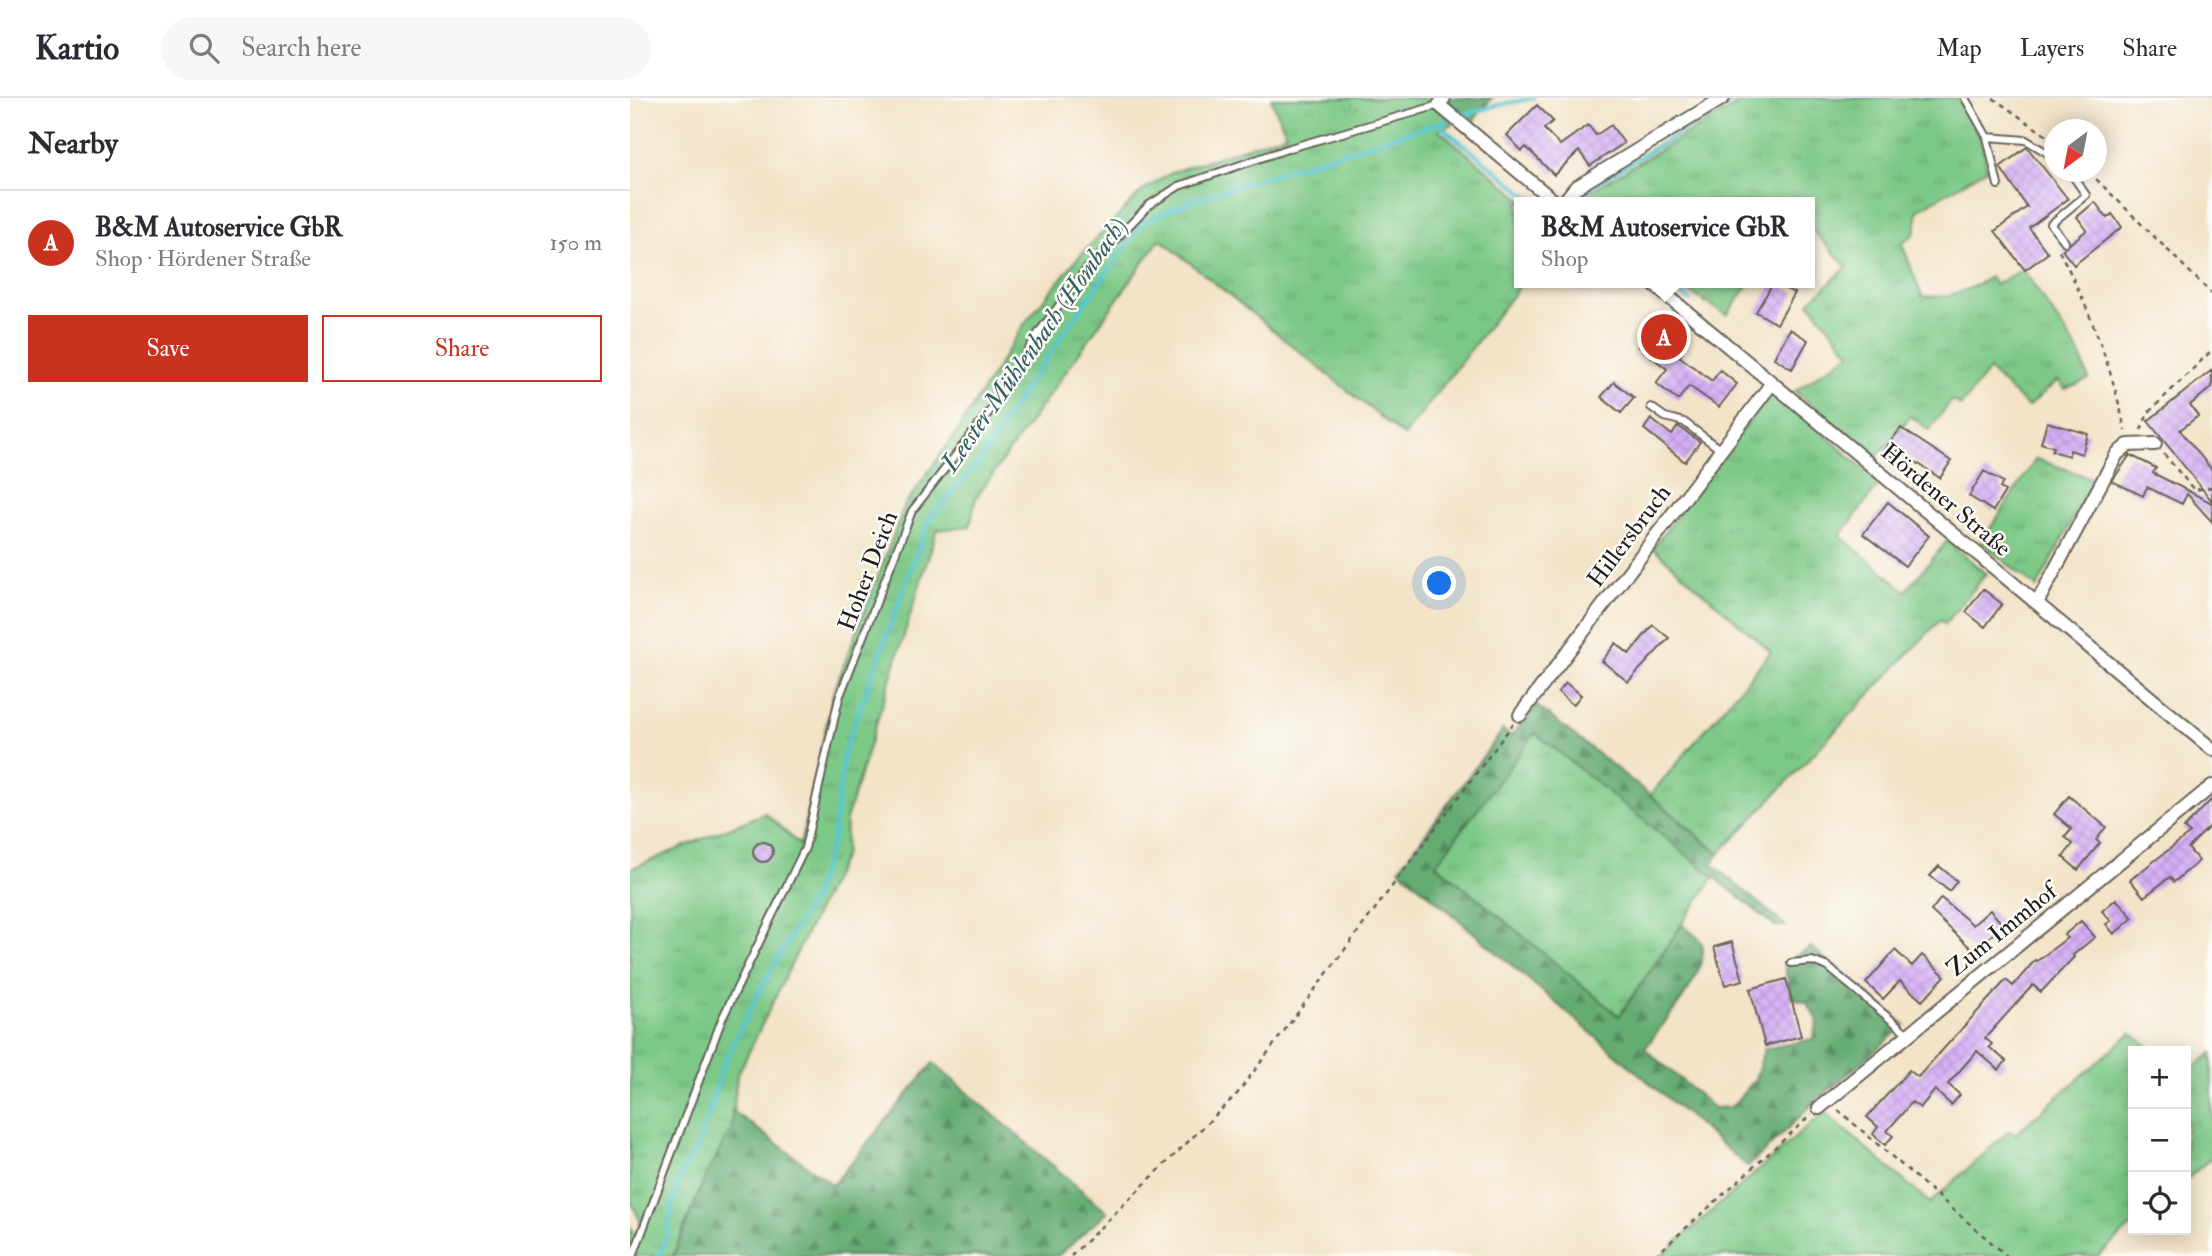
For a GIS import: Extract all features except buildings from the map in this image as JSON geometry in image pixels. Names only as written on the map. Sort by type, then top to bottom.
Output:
[{"type":"street","points":[[1568,197],[1575,188],[1723,98]]},
{"type":"street","points":[[1444,106],[1460,124],[1549,197]]},
{"type":"street","name":"Hördener Straße","points":[[1658,288],[2212,749]]},
{"type":"street","name":"Hillersbruch","points":[[1520,715],[1772,383]]},
{"type":"street","points":[[2037,603],[2117,454],[2133,444],[2155,444]]},
{"type":"street","name":"Zum Immhof","points":[[1823,1104],[2212,786]]},
{"type":"lane","points":[[1965,98],[1987,136],[1998,185]]},
{"type":"lane","name":"Hoher Deich","points":[[633,1256],[722,1019],[805,848],[839,698],[912,510],[986,417],[1039,332],[1086,270],[1149,205],[1179,186],[1290,148],[1444,106]]},
{"type":"lane","points":[[1987,136],[2026,140],[2044,151]]},
{"type":"lane","points":[[2065,242],[2051,224],[2086,195],[2077,182]]},
{"type":"lane","points":[[1651,407],[1665,417],[1684,422],[1721,450]]},
{"type":"lane","points":[[1791,963],[1812,961],[1828,967],[1908,1034]]},
{"type":"path","points":[[1993,98],[2044,134]]},
{"type":"path","points":[[2099,182],[2212,294]]},
{"type":"path","points":[[2065,242],[2057,247],[2068,268],[2133,444]]},
{"type":"path","points":[[2133,444],[2148,413],[2212,350]]},
{"type":"path","points":[[2155,444],[2194,490],[2212,487]]},
{"type":"path","points":[[1071,1256],[1237,1094],[1520,715]]},
{"type":"path","points":[[1655,1256],[1823,1104],[2007,1256]]},
{"type":"green space","points":[[1271,98],[1432,98],[1453,124],[1439,130],[1519,197],[1514,197],[1514,288],[1518,288],[1404,436],[1160,239],[976,498],[970,526],[937,530],[846,820],[845,854],[737,1076],[732,1128],[707,1173],[673,1256],[630,1256],[630,1227],[638,1239],[640,1220],[630,1199],[630,869],[765,813],[800,845],[833,694],[905,505],[956,433],[1025,323],[1075,261],[1142,191],[1173,172],[1286,134]]},
{"type":"green space","points":[[1449,98],[1492,98],[1468,127],[1444,105]]},
{"type":"green space","points":[[1748,98],[1958,98],[1982,142],[1987,169],[1918,210],[1915,233],[1902,244],[1922,296],[1957,293],[1990,277],[1995,285],[2023,269],[2078,351],[2089,379],[2065,389],[2058,380],[2028,407],[1989,370],[1961,406],[1952,400],[1929,430],[1911,416],[1875,459],[1795,391],[1850,353],[1809,302],[1847,267],[1815,232],[1815,197],[1582,196]]},
{"type":"green space","points":[[1682,288],[1746,288],[1727,315]]},
{"type":"green space","points":[[1774,391],[1880,483],[1840,536],[1906,591],[1947,541],[1986,574],[1945,624],[1940,620],[1719,854],[1650,795],[1771,652],[1653,548],[1731,443]]},
{"type":"green space","points":[[2036,459],[2094,479],[2037,588],[1981,542]]},
{"type":"green space","points":[[1537,706],[1650,795],[1719,854],[1712,864],[1786,926],[1776,927],[1535,733],[1436,864],[1619,1016],[1682,925],[1695,935],[1701,941],[1703,949],[1697,974],[1645,1049],[1714,1108],[1731,1107],[1755,1080],[1764,1049],[1813,1039],[1818,1020],[1806,1002],[1792,998],[1784,964],[1811,947],[1905,1025],[1814,1103],[1748,1167],[1399,869],[1503,730],[1511,736]]},
{"type":"green space","points":[[1535,732],[1714,877],[1619,1016],[1436,864]]},
{"type":"green space","points":[[2131,1033],[2148,1046],[2128,1046],[2128,1229],[2098,1256],[1661,1256],[1824,1112],[1930,1203],[2009,1131],[2015,1134]]},
{"type":"green space","points":[[2212,1053],[2212,1157],[2191,1176],[2191,1109],[2191,1070]]},
{"type":"green space","points":[[933,1063],[1107,1212],[1058,1256],[673,1256],[707,1173],[732,1128],[732,1110],[833,1185]]},
{"type":"waterway","name":"Leester Mühlenbach (Hombach)","points":[[659,1256],[667,1236],[677,1184],[699,1144],[724,1062],[761,988],[814,895],[833,839],[844,752],[929,520],[979,462],[1024,390],[1141,224],[1193,200],[1292,168],[1494,106],[1533,98]]},
{"type":"waterway","points":[[1581,197],[1583,191],[1738,98]]},
{"type":"waterway","points":[[1437,123],[1529,197]]},
{"type":"waterway","points":[[1675,288],[1690,300]]},
{"type":"place","name":"B&M Autoservice GbR","points":[[1664,337]]}]
